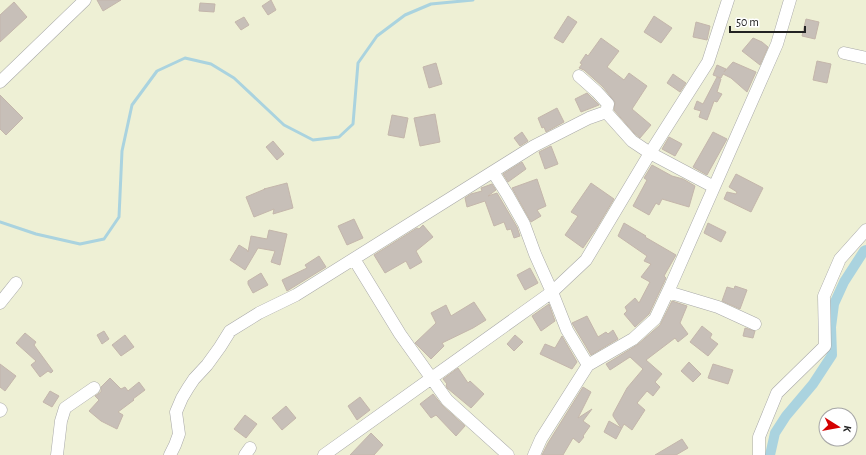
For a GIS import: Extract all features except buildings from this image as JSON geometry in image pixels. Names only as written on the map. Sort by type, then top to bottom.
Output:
[{"type":"street","points":[[0,82],[85,0]]},
{"type":"street","points":[[324,455],[552,292],[586,260],[650,153],[708,62],[728,0]]},
{"type":"street","points":[[534,455],[541,439],[588,365],[633,339],[655,319],[777,44],[790,0]]},
{"type":"street","points":[[844,53],[866,58]]},
{"type":"street","points":[[579,76],[608,104],[606,112]]},
{"type":"street","points":[[606,112],[632,140],[650,153],[714,188]]},
{"type":"street","points":[[170,455],[179,434],[176,412],[182,398],[194,379],[207,365],[220,347],[230,330],[296,295],[534,146],[589,118],[606,112]]},
{"type":"street","points":[[493,172],[524,224],[567,330],[588,365]]},
{"type":"street","points":[[759,455],[759,437],[777,393],[825,346],[824,296],[840,259],[866,230]]},
{"type":"street","points":[[354,259],[400,334],[447,400],[508,455]]},
{"type":"street","points":[[0,303],[16,283]]},
{"type":"street","points":[[668,292],[718,307],[755,324]]},
{"type":"street","points":[[57,455],[61,421],[65,408],[94,388]]},
{"type":"green space","points":[[0,0],[866,0],[866,455],[0,455]]},
{"type":"waterway","points":[[0,222],[36,234],[80,244],[104,239],[119,217],[122,151],[132,105],[157,71],[185,58],[211,64],[234,78],[284,125],[313,140],[339,137],[353,124],[358,63],[377,36],[405,15],[431,4],[473,0]]},
{"type":"waterway","points":[[770,455],[775,433],[786,416],[813,384],[832,355],[831,327],[834,304],[844,282],[866,250]]}]
